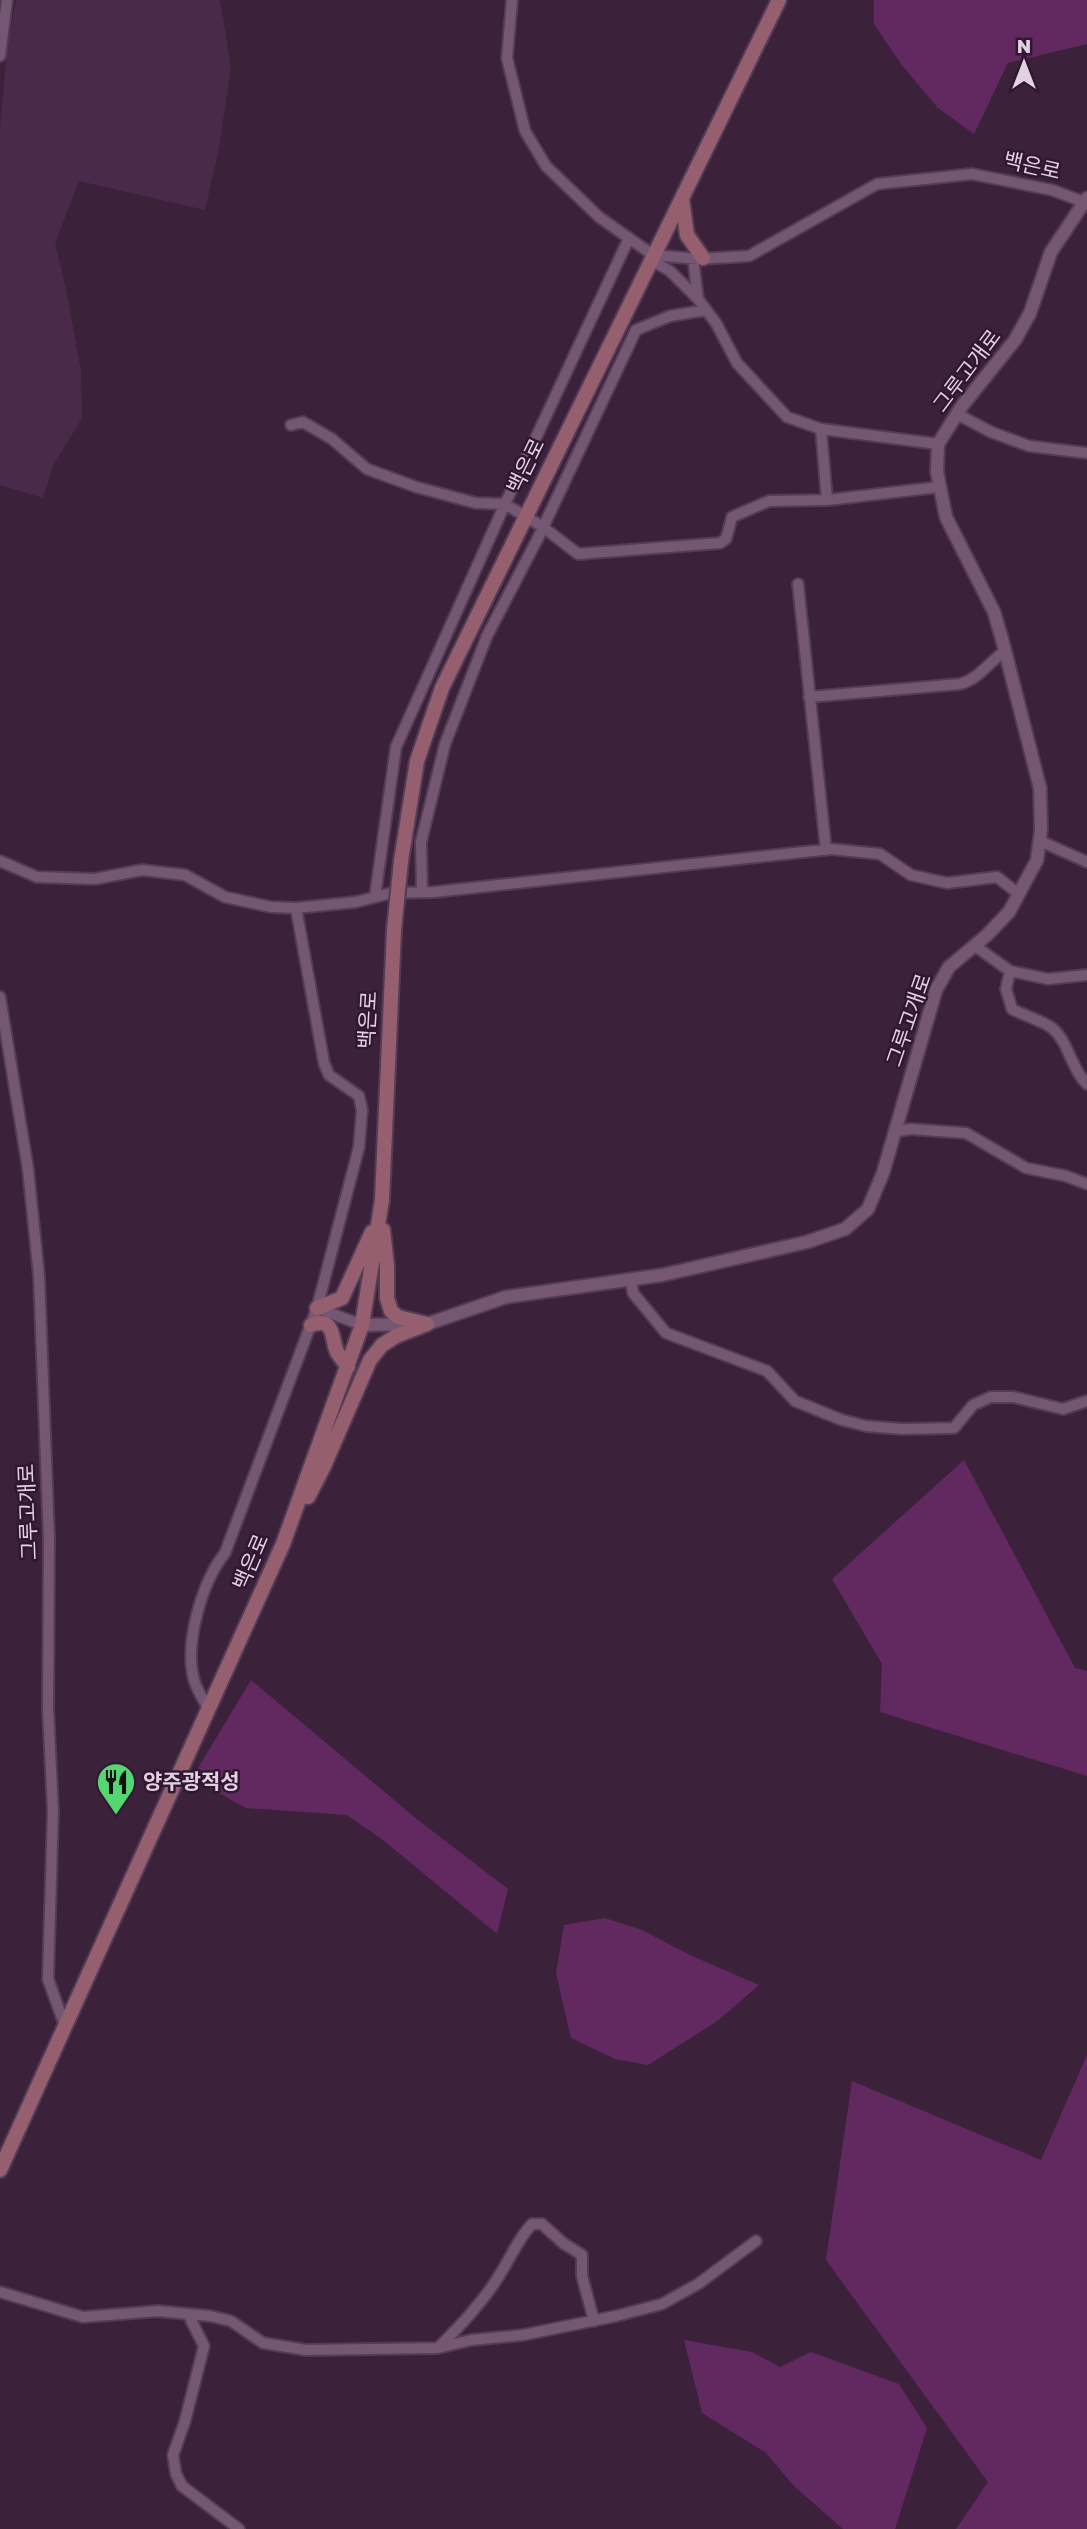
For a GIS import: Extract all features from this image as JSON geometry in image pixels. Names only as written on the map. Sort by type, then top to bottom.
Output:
[{"type":"main road","name":"백은로","points":[[0,2170],[283,1544],[362,1325],[381,1211],[394,930],[401,861],[417,761],[442,688],[779,0]]},
{"type":"main road","points":[[682,197],[687,235],[698,258]]},
{"type":"main road","points":[[317,1308],[342,1298],[348,1291],[381,1211]]},
{"type":"main road","points":[[381,1211],[390,1311],[398,1317],[426,1324]]},
{"type":"main road","points":[[311,1325],[326,1324],[333,1332],[335,1350],[348,1367]]},
{"type":"main road","points":[[283,1544],[324,1466],[370,1360],[383,1345],[396,1336],[426,1324]]},
{"type":"street","points":[[0,56],[7,0]]},
{"type":"street","points":[[512,0],[507,58],[525,131],[546,166],[599,217],[670,271],[698,299],[716,323],[737,363],[788,417],[821,429],[938,444]]},
{"type":"street","name":"백은로","points":[[652,257],[749,256],[877,184],[972,174],[1052,190],[1085,200]]},
{"type":"street","name":"그루고개로","points":[[362,1325],[426,1324],[506,1297],[662,1275],[807,1242],[845,1229],[868,1209],[883,1173],[936,990],[949,967],[1009,912],[1037,860],[1040,841],[1040,788],[1005,651],[993,612],[946,517],[939,486],[938,444],[957,414],[1015,340],[1030,313],[1051,252],[1085,200]]},
{"type":"street","points":[[375,896],[396,747],[629,238]]},
{"type":"street","points":[[698,258],[698,299]]},
{"type":"street","points":[[422,892],[421,842],[444,744],[487,636],[543,527],[636,330],[670,316],[706,310]]},
{"type":"street","points":[[957,414],[990,432],[1029,446],[1087,453]]},
{"type":"street","points":[[291,425],[303,422],[331,439],[367,469],[416,487],[476,503],[505,504],[543,527],[578,554],[720,543],[726,539],[732,517],[769,501],[827,500],[939,486]]},
{"type":"street","points":[[821,429],[827,500]]},
{"type":"street","points":[[798,584],[826,850]]},
{"type":"street","points":[[809,697],[960,684],[973,680],[1005,651]]},
{"type":"street","points":[[1040,841],[1087,862]]},
{"type":"street","points":[[0,861],[37,877],[95,879],[142,870],[185,875],[225,897],[271,907],[296,908],[356,902],[391,893],[826,850],[880,854],[911,875],[947,883],[997,877],[1019,894]]},
{"type":"street","points":[[209,1710],[193,1677],[192,1650],[199,1603],[215,1565],[225,1553],[317,1308],[359,1147],[362,1110],[359,1096],[330,1075],[324,1063],[296,908]]},
{"type":"street","points":[[975,946],[1010,971],[1048,979],[1087,975]]},
{"type":"street","points":[[1010,971],[1006,989],[1012,1009],[1052,1028],[1087,1083]]},
{"type":"street","name":"그루고개로","points":[[0,997],[28,1169],[39,1276],[49,1539],[48,1709],[52,1811],[48,1979],[65,2025]]},
{"type":"street","points":[[894,1132],[910,1129],[965,1133],[1026,1168],[1066,1176],[1087,1184]]},
{"type":"street","points":[[631,1279],[633,1293],[666,1333],[767,1371],[795,1401],[842,1420],[890,1428],[954,1428],[973,1405],[991,1397],[1013,1397],[1063,1409],[1087,1401]]},
{"type":"street","points":[[317,1308],[362,1325]]},
{"type":"street","points":[[438,2348],[467,2319],[531,2224],[542,2224],[563,2243],[582,2255],[582,2276],[594,2321]]},
{"type":"street","points":[[0,2292],[83,2317],[158,2311],[231,2321],[263,2343],[306,2350],[438,2348],[471,2340],[523,2335],[663,2304],[683,2294],[756,2241]]},
{"type":"street","points":[[188,2314],[204,2346],[185,2421],[173,2455],[176,2474],[182,2486],[239,2529]]},
{"type":"shaded area","points":[[16,0],[220,0],[231,67],[219,148],[205,210],[79,181],[55,243],[81,371],[82,418],[53,466],[43,498],[0,485],[0,130],[7,49]]},
{"type":"shaded area","points":[[874,0],[1087,0],[1087,44],[1008,63],[974,134],[938,108],[901,64],[874,24]]},
{"type":"shaded area","points":[[964,1460],[1075,1668],[1087,1671],[1087,1776],[880,1712],[882,1664],[832,1579]]},
{"type":"shaded area","points":[[251,1680],[418,1820],[508,1889],[497,1934],[383,1840],[347,1815],[246,1808],[192,1778]]},
{"type":"shaded area","points":[[605,1918],[642,1930],[690,1955],[759,1985],[716,2022],[648,2065],[615,2059],[571,2038],[556,1973],[564,1925]]},
{"type":"shaded area","points":[[1087,2055],[1087,2529],[956,2529],[988,2482],[826,2260],[852,2081],[1041,2160]]},
{"type":"shaded area","points":[[684,2340],[752,2352],[780,2367],[811,2352],[899,2384],[927,2428],[895,2529],[843,2529],[795,2487],[765,2452],[702,2413]]},
{"type":"place","name":"양주광적성","points":[[116,1816]]}]
